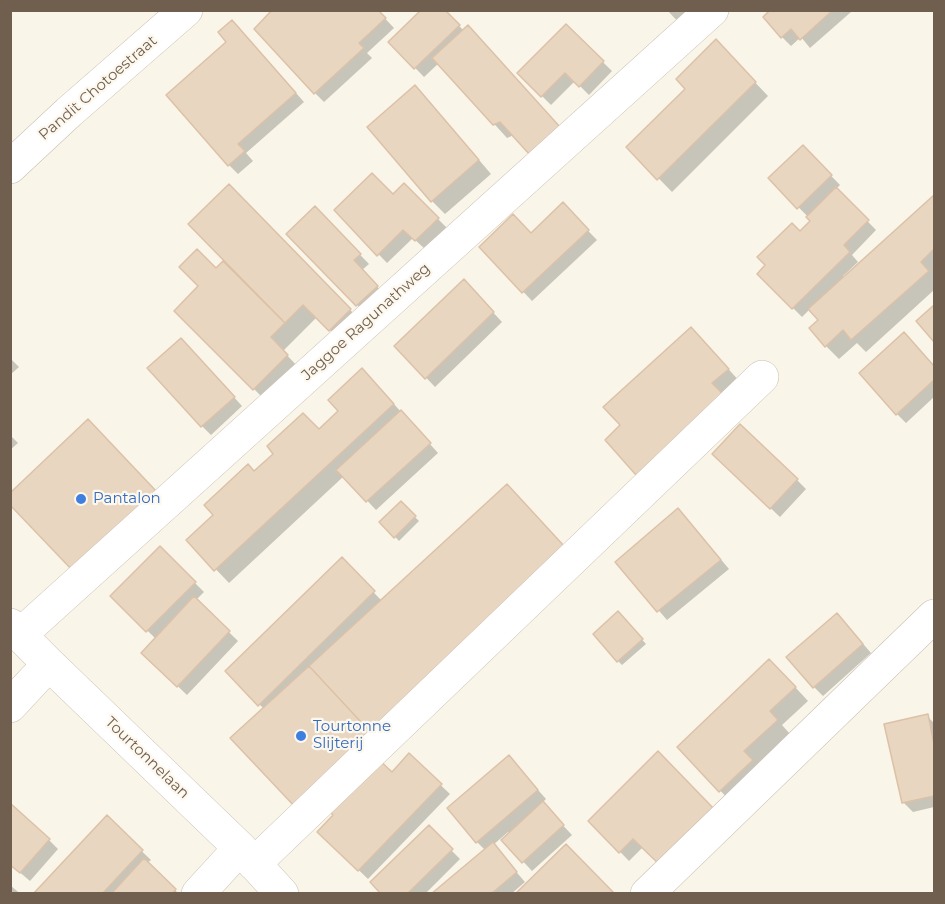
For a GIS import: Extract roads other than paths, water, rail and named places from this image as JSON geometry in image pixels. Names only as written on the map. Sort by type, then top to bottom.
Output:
[{"type":"street","name":"Pandit Chotoestraat","points":[[10,167],[186,10]]},
{"type":"street","name":"Jaggoe Ragunathweg","points":[[16,630],[712,10]]},
{"type":"street","points":[[198,894],[247,856],[762,377]]},
{"type":"street","points":[[647,894],[934,616]]},
{"type":"street","name":"Tourtonnelaan","points":[[16,630],[247,856],[282,894]]},
{"type":"street","points":[[10,706],[49,664]]},
{"type":"place","name":"Pantalon","points":[[81,499]]},
{"type":"place","name":"Tourtonne Slijterij","points":[[301,736]]}]
